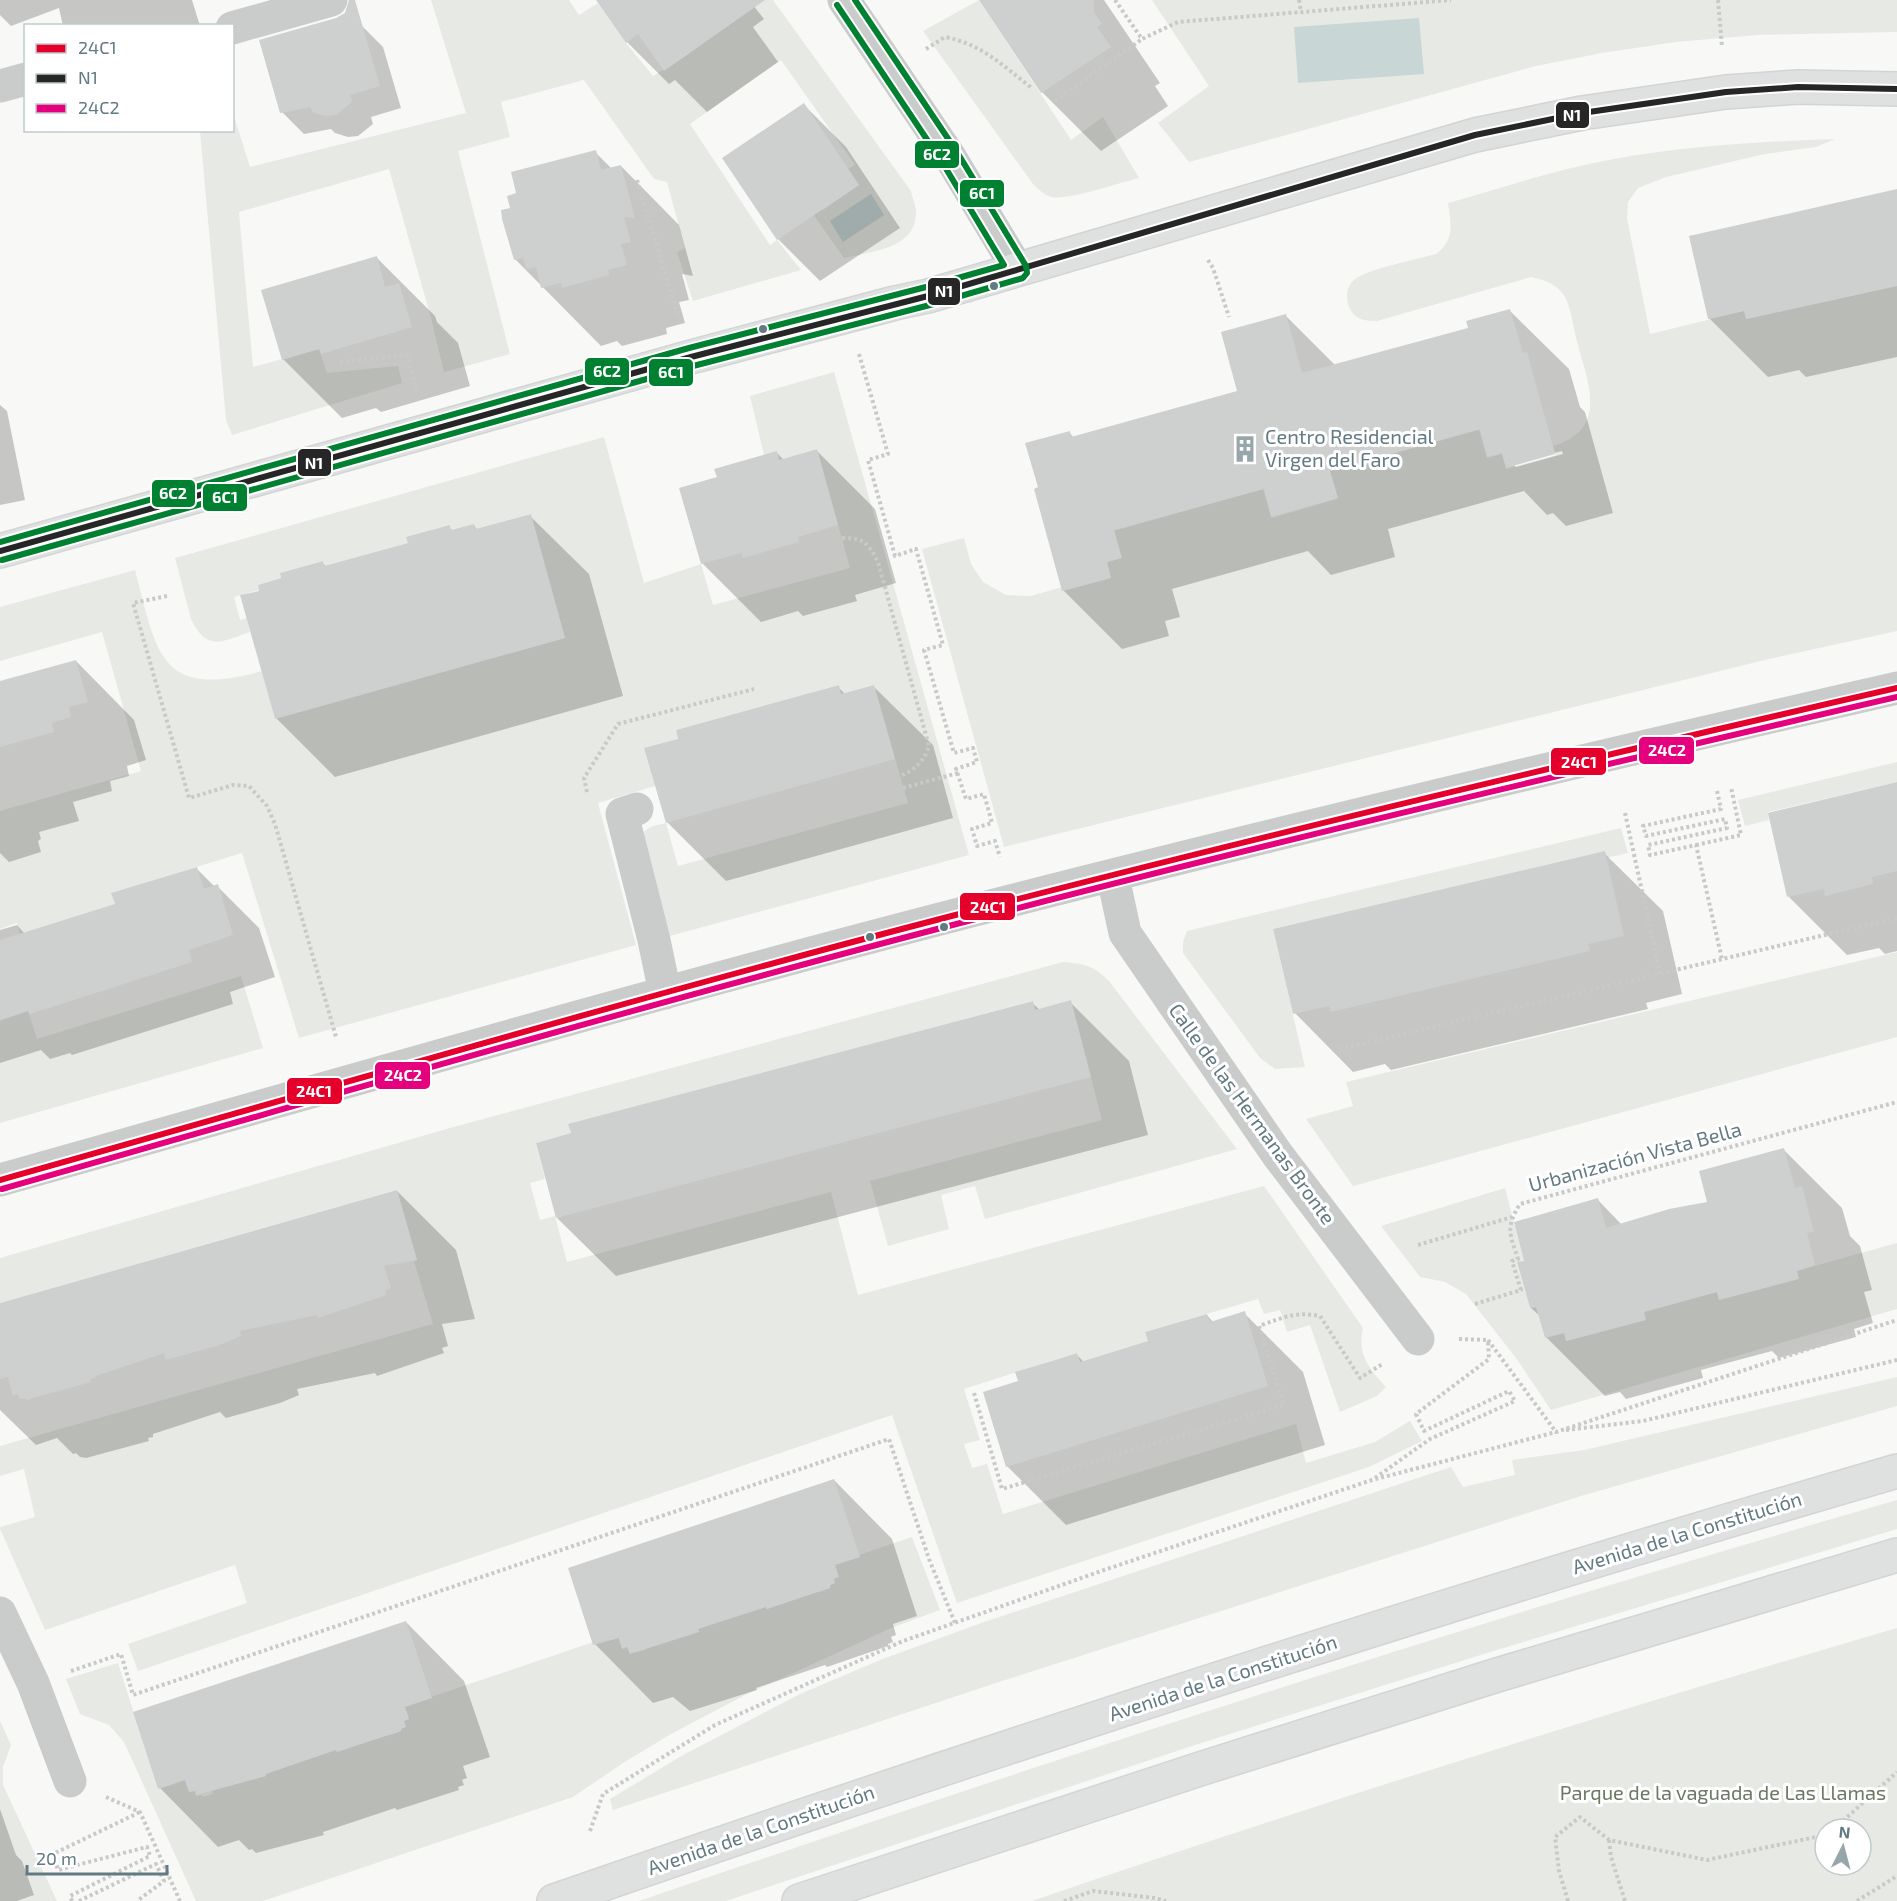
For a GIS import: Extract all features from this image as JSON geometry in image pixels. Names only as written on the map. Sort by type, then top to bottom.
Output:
[{"type":"main road","points":[[0,551],[680,360],[928,296],[1485,132],[1582,113],[1726,92],[1798,87],[1897,89]]},
{"type":"main road","name":"Avenida de la Constitución","points":[[554,1901],[822,1808],[1166,1695],[1505,1589],[1897,1471]]},
{"type":"main road","points":[[799,1901],[1203,1768],[1494,1676],[1897,1555]]},
{"type":"street","points":[[234,27],[331,0]]},
{"type":"street","points":[[844,0],[950,157],[1018,270]]},
{"type":"street","points":[[0,87],[24,80]]},
{"type":"street","points":[[0,1180],[495,1038],[942,919],[1398,804],[1897,688]]},
{"type":"street","points":[[637,808],[622,814],[665,993]]},
{"type":"street","name":"Calle de las Hermanas Bronte","points":[[1113,876],[1125,933],[1277,1154],[1418,1339]]},
{"type":"street","points":[[0,1613],[33,1683],[70,1781]]},
{"type":"path","points":[[1114,0],[1142,39]]},
{"type":"path","points":[[1299,0],[1301,11]]},
{"type":"path","points":[[1055,101],[1142,39],[1178,22],[1450,0]]},
{"type":"path","points":[[1718,0],[1722,47]]},
{"type":"path","points":[[933,45],[945,38],[964,41],[985,52],[1033,89]]},
{"type":"path","points":[[637,180],[675,306]]},
{"type":"path","points":[[1208,260],[1213,268],[1229,317]]},
{"type":"path","points":[[848,315],[888,454],[868,460],[895,556],[916,549],[944,645],[924,650],[954,753],[973,748],[977,762],[956,769],[966,799],[984,794],[992,823],[972,829],[977,846],[995,841],[1000,857]]},
{"type":"path","points":[[340,362],[407,355],[414,380]]},
{"type":"path","points":[[842,537],[859,538],[871,548],[878,562],[929,746],[926,757],[910,772],[900,776]]},
{"type":"path","points":[[166,596],[133,603],[189,798],[233,785],[249,786],[267,806],[275,824],[336,1037]]},
{"type":"path","points":[[903,788],[958,773]]},
{"type":"path","points":[[1717,791],[1721,809],[1643,826],[1646,836],[1725,819],[1727,828],[1648,845],[1650,855],[1741,835],[1731,787]]},
{"type":"path","points":[[1625,813],[1660,974]]},
{"type":"path","points":[[1696,845],[1722,959]]},
{"type":"path","points":[[1339,1049],[1897,918]]},
{"type":"path","name":"Urbanización Vista Bella","points":[[1475,1304],[1521,1290],[1512,1261],[1518,1259],[1509,1231],[1512,1216],[1520,1204],[1897,1102]]},
{"type":"path","points":[[1418,1245],[1512,1216]]},
{"type":"path","points":[[974,1393],[1002,1489],[1284,1405],[1259,1326],[1290,1316],[1300,1313],[1320,1316],[1360,1378],[1372,1371]]},
{"type":"path","points":[[590,1831],[603,1794],[715,1725],[903,1641],[1372,1480],[1556,1432],[1897,1320]]},
{"type":"path","points":[[1372,1480],[1430,1439],[1515,1401],[1509,1391],[1424,1431],[1416,1414],[1489,1359],[1488,1340],[1556,1432]]},
{"type":"path","points":[[1556,1432],[1643,1421],[1897,1360]]},
{"type":"path","points":[[63,1674],[121,1654],[133,1695],[889,1439],[929,1559],[955,1623]]},
{"type":"path","points":[[1847,1817],[1897,1772]]},
{"type":"path","points":[[72,1901],[70,1896],[150,1856],[147,1847],[58,1870],[53,1854],[140,1812],[180,1901]]},
{"type":"path","points":[[1568,1901],[1559,1871],[1555,1837],[1580,1816],[1609,1840],[1707,1860],[1813,1838]]},
{"type":"path","points":[[1609,1840],[1611,1857],[1625,1901]]},
{"type":"path","points":[[79,1901],[156,1864],[164,1881],[137,1901]]},
{"type":"path","points":[[1857,1901],[1897,1876]]},
{"type":"path","points":[[1064,1901],[1093,1891],[1166,1901]]},
{"type":"green space","points":[[431,0],[569,0],[579,15],[598,3],[653,76],[689,54],[723,0],[773,0],[911,191],[916,210],[915,223],[910,233],[891,246],[844,258],[808,207],[823,210],[859,185],[848,169],[855,165],[781,60],[690,124],[770,245],[777,240],[801,270],[693,301],[677,252],[685,248],[667,182],[654,179],[584,80],[501,102],[510,137],[458,151],[510,354],[444,372],[389,169],[239,212],[253,367],[319,349],[327,373],[398,366],[402,383],[232,435],[226,420],[200,132],[234,132],[234,116],[250,167],[466,113]]},
{"type":"green space","points":[[979,0],[1071,140],[1103,117],[1139,178],[1082,194],[1060,197],[1047,195],[1033,184],[923,31]]},
{"type":"green space","points":[[1152,0],[1897,0],[1897,32],[1757,35],[1676,42],[1602,53],[1536,66],[1189,162],[1158,123],[1209,86]]},
{"type":"green space","points":[[1835,139],[1816,147],[1765,154],[1666,177],[1638,188],[1628,202],[1627,218],[1650,334],[1744,311],[1747,319],[1897,286],[1897,631],[1769,659],[1004,847],[922,549],[964,538],[971,564],[983,582],[1006,595],[1031,596],[1062,587],[1063,591],[1111,578],[1107,562],[1121,558],[1114,531],[1263,489],[1272,518],[1337,499],[1330,471],[1479,430],[1487,458],[1502,454],[1506,469],[1556,455],[1553,446],[1571,439],[1582,429],[1588,417],[1590,403],[1586,373],[1571,313],[1565,297],[1558,289],[1546,281],[1531,277],[1373,321],[1358,318],[1352,313],[1347,301],[1347,293],[1352,282],[1361,275],[1436,254],[1449,237],[1451,225],[1448,203],[1564,170],[1643,154],[1739,144]]},
{"type":"green space","points":[[834,372],[969,855],[666,937],[642,837],[648,829],[666,823],[678,866],[908,803],[874,685],[841,694],[838,685],[814,692],[741,722],[738,713],[676,730],[678,739],[655,786],[598,803],[636,945],[299,1038],[242,853],[112,893],[115,905],[20,934],[17,923],[0,929],[0,811],[141,771],[102,632],[0,661],[0,607],[135,570],[150,625],[158,646],[168,662],[182,674],[202,679],[228,678],[262,671],[275,719],[565,638],[530,514],[476,530],[474,524],[451,530],[450,526],[408,543],[324,566],[323,561],[280,573],[281,578],[258,585],[259,590],[234,597],[240,620],[247,618],[250,632],[216,642],[203,636],[191,619],[175,558],[604,437],[644,583],[701,564],[713,605],[850,568],[817,449],[779,460],[777,451],[764,455],[750,396]]},
{"type":"green space","points":[[1897,762],[1897,782],[1768,812],[1769,820],[1745,826],[1738,800]]},
{"type":"green space","points":[[1621,828],[1628,853],[1606,858],[1597,853],[1273,929],[1305,1067],[1275,1069],[1260,1058],[1183,953],[1183,942],[1187,931]]},
{"type":"green space","points":[[1897,952],[1897,1037],[1353,1186],[1306,1119],[1353,1106],[1346,1082]]},
{"type":"green space","points":[[1063,962],[1088,966],[1109,981],[1237,1149],[985,1219],[975,1186],[941,1195],[949,1229],[888,1246],[870,1181],[1102,1120],[1071,1001],[1035,1010],[1032,1001],[569,1125],[571,1133],[536,1143],[545,1179],[530,1183],[540,1220],[555,1216],[567,1262],[831,1192],[858,1295],[1264,1186],[1363,1328],[1363,1354],[1374,1374],[1386,1387],[1377,1396],[1340,1412],[1310,1325],[1287,1332],[1280,1310],[1264,1314],[1258,1299],[1145,1332],[1148,1341],[1080,1362],[1077,1353],[964,1389],[980,1440],[964,1444],[972,1468],[987,1464],[1003,1514],[1296,1424],[1306,1463],[1375,1442],[1410,1421],[1422,1441],[1369,1467],[957,1603],[892,1415],[138,1671],[128,1644],[247,1603],[235,1565],[45,1630],[0,1529],[0,1527],[35,1517],[24,1469],[0,1476],[0,1446],[433,1324],[414,1261],[417,1260],[397,1190],[0,1303],[0,1258],[450,1128]]},
{"type":"green space","points":[[241,976],[263,1048],[0,1123],[0,1021],[28,1011],[37,1039]]},
{"type":"green space","points":[[1505,1188],[1524,1261],[1517,1263],[1530,1308],[1536,1307],[1545,1338],[1564,1333],[1567,1341],[1645,1320],[1644,1312],[1717,1292],[1719,1300],[1798,1279],[1797,1271],[1897,1243],[1897,1309],[1551,1410],[1516,1358],[1466,1294],[1445,1282],[1420,1277],[1381,1226]]},
{"type":"green space","points":[[1897,1377],[1897,1406],[1581,1496],[1002,1681],[613,1810],[610,1799],[683,1755],[800,1694],[880,1660],[984,1622],[1451,1467],[1463,1487],[1515,1475],[1512,1460],[1584,1450]]},
{"type":"green space","points":[[1897,1500],[1897,1529],[1487,1653],[1195,1745],[726,1901],[639,1901],[1108,1743],[1580,1594]]},
{"type":"green space","points":[[912,1537],[940,1610],[891,1628],[747,1694],[671,1734],[573,1797],[263,1901],[196,1901],[124,1742],[109,1725],[80,1714],[66,1679],[118,1663],[158,1789],[184,1778],[189,1792],[195,1791],[196,1796],[202,1795],[203,1797],[213,1794],[212,1791],[255,1777],[256,1779],[266,1776],[266,1773],[331,1751],[338,1752],[389,1732],[391,1735],[401,1731],[406,1727],[404,1721],[409,1719],[404,1705],[431,1698],[617,1634],[622,1648],[627,1647],[636,1652],[646,1650],[645,1646],[699,1632],[698,1629],[703,1627],[702,1622],[766,1607],[767,1609],[819,1589],[820,1592],[835,1583],[834,1562],[844,1562]]},
{"type":"green space","name":"Parque de la vaguada de Las Llamas","points":[[1897,1628],[1897,1901],[1032,1901],[1355,1794]]},
{"type":"green space","points":[[0,1721],[11,1745],[3,1767],[3,1785],[57,1901],[0,1901]]},
{"type":"shaded area","points":[[1419,18],[1424,74],[1298,83],[1294,27]]},
{"type":"shaded area","points":[[871,194],[884,215],[843,242],[830,221]]},
{"type":"building","points":[[349,0],[355,0],[380,86],[350,95],[352,102],[336,115],[325,116],[312,112],[311,107],[280,113],[259,40],[336,18],[345,13]]},
{"type":"building","points":[[596,0],[765,0],[664,71],[638,34],[626,43]]},
{"type":"building","points":[[979,0],[1094,0],[1094,12],[1102,24],[1097,27],[1111,47],[1041,93]]},
{"type":"building","points":[[804,103],[859,185],[777,240],[722,158]]},
{"type":"building","points":[[596,150],[601,170],[621,165],[635,218],[624,217],[631,242],[621,244],[627,265],[608,270],[609,275],[562,288],[561,283],[541,288],[536,267],[526,269],[523,258],[514,260],[502,219],[501,210],[510,208],[507,196],[516,193],[511,172]]},
{"type":"building","points":[[1897,189],[1897,286],[1746,319],[1744,311],[1708,319],[1689,236]]},
{"type":"building","points":[[377,256],[385,287],[399,283],[412,327],[321,354],[319,349],[282,360],[261,290]]},
{"type":"building","name":"Centro Residencial Virgen del Faro","points":[[1510,309],[1523,353],[1527,352],[1555,454],[1506,468],[1502,453],[1487,457],[1480,429],[1330,471],[1338,498],[1271,517],[1264,489],[1114,530],[1122,558],[1107,562],[1111,578],[1062,591],[1034,489],[1038,487],[1025,443],[1070,431],[1071,437],[1237,391],[1221,332],[1286,314],[1302,373],[1468,328],[1466,321]]},
{"type":"building","points":[[817,449],[838,525],[798,537],[799,542],[743,558],[741,553],[701,564],[679,488],[717,477],[714,469],[777,451],[779,460]]},
{"type":"building","points":[[531,514],[565,638],[275,719],[240,595],[259,591],[258,585],[281,578],[280,573],[323,561],[324,566],[408,543],[406,537],[450,525],[451,530],[474,524],[476,529]]},
{"type":"building","points":[[76,660],[88,702],[69,707],[71,717],[52,723],[54,732],[0,747],[0,681]]},
{"type":"building","points":[[839,685],[841,694],[874,685],[895,759],[666,823],[644,748],[678,739],[676,730]]},
{"type":"building","points":[[1897,782],[1897,871],[1872,877],[1873,884],[1825,896],[1824,889],[1787,897],[1768,813]]},
{"type":"building","points":[[1605,851],[1624,936],[1588,944],[1590,951],[1331,1012],[1329,1006],[1293,1014],[1273,929]]},
{"type":"building","points":[[197,867],[204,889],[218,884],[233,935],[189,950],[192,962],[49,1008],[29,1014],[28,1011],[0,1020],[0,940],[115,904],[111,893]]},
{"type":"building","points":[[1071,1000],[1091,1077],[556,1218],[536,1143],[571,1133],[568,1124],[1033,1001],[1035,1010]]},
{"type":"building","points":[[1784,1148],[1795,1188],[1802,1186],[1814,1232],[1807,1233],[1815,1265],[1797,1271],[1799,1279],[1719,1300],[1717,1292],[1644,1312],[1646,1320],[1566,1341],[1564,1333],[1545,1338],[1536,1307],[1530,1308],[1517,1262],[1524,1261],[1514,1222],[1598,1198],[1606,1228],[1669,1209],[1707,1202],[1699,1171]]},
{"type":"building","points":[[397,1190],[417,1260],[384,1266],[391,1288],[385,1290],[386,1295],[317,1318],[317,1315],[240,1331],[241,1336],[220,1345],[166,1360],[164,1353],[95,1376],[96,1378],[90,1379],[91,1382],[26,1400],[25,1398],[20,1399],[18,1394],[13,1396],[8,1377],[0,1379],[0,1303]]},
{"type":"building","points":[[1245,1311],[1268,1386],[1006,1467],[983,1392],[1018,1381],[1015,1372],[1077,1353],[1080,1362],[1148,1341],[1145,1332],[1207,1314],[1210,1322]]},
{"type":"building","points":[[834,1479],[860,1557],[835,1565],[839,1577],[833,1579],[835,1583],[830,1585],[830,1588],[698,1629],[699,1632],[630,1654],[627,1647],[622,1649],[619,1638],[593,1645],[568,1568]]},
{"type":"building","points":[[406,1621],[432,1698],[405,1707],[409,1719],[404,1721],[406,1727],[401,1731],[337,1752],[336,1750],[266,1774],[266,1776],[196,1795],[195,1791],[189,1792],[185,1780],[158,1789],[133,1712]]},
{"type":"transit line","name":"6C1","points":[[2,560],[693,366],[930,305],[1023,278],[1027,273],[1026,266],[957,152],[855,0]]},
{"type":"transit line","name":"6C2","points":[[0,542],[689,348],[1004,265],[942,162],[837,5]]},
{"type":"transit line","name":"N1","points":[[0,551],[691,357],[928,296],[1475,135],[1582,113],[1726,92],[1798,87],[1897,89]]},
{"type":"transit line","name":"24C1","points":[[0,1180],[587,1014],[940,919],[1417,800],[1897,688]]},
{"type":"transit line","name":"24C2","points":[[2,1189],[588,1023],[1060,897],[1298,838],[1897,697]]},
{"type":"place","name":"Centro Residencial Virgen del Faro","points":[[1245,449]]}]
